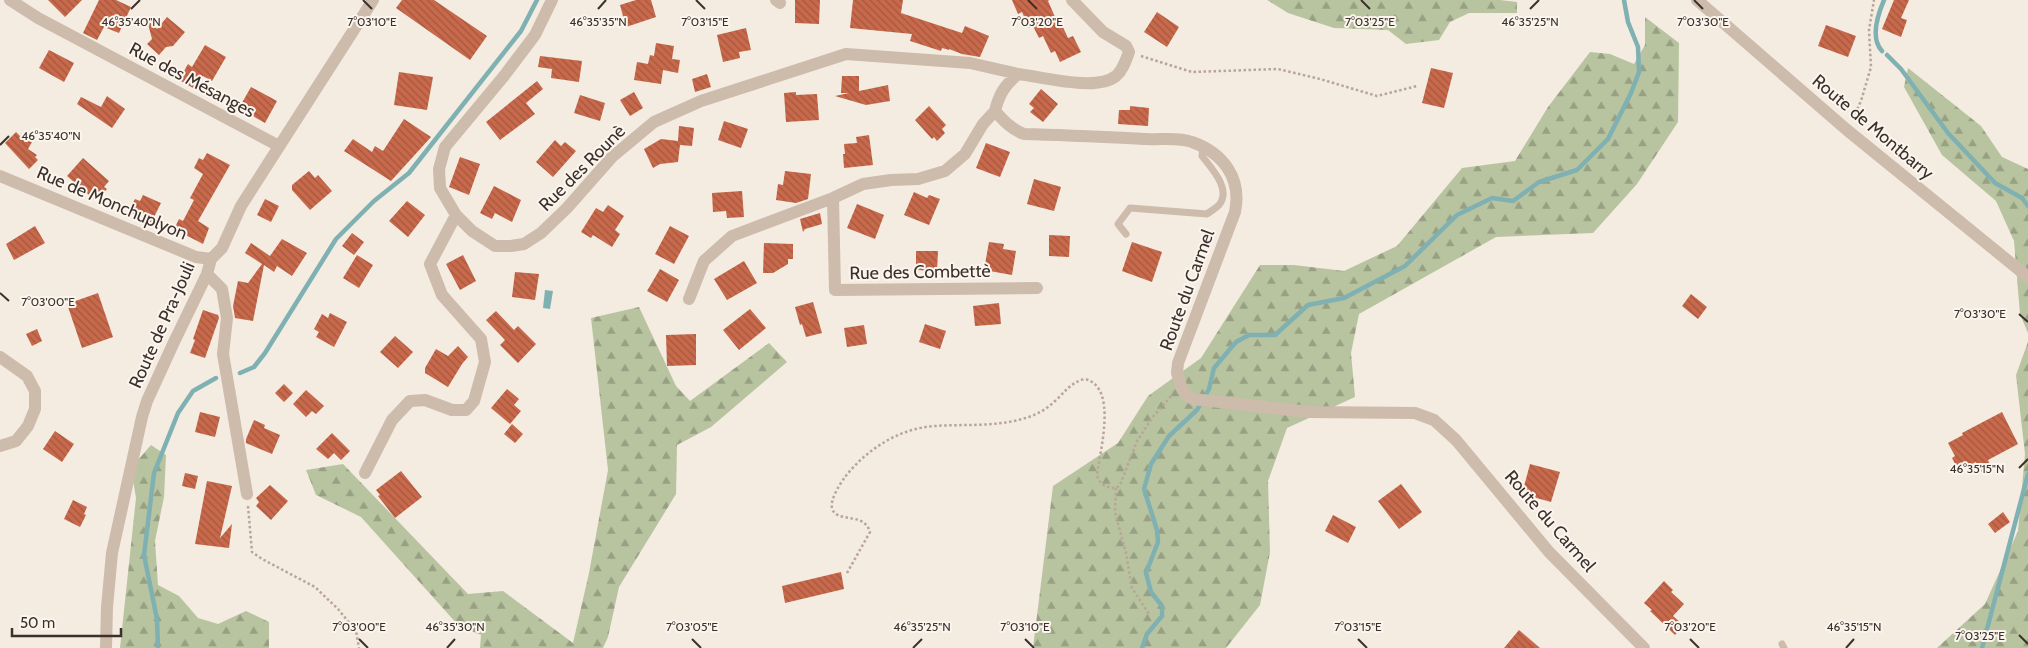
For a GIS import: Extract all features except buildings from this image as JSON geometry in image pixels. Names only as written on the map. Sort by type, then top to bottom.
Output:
[{"type":"street","name":"Rue des Mésanges","points":[[10,0],[38,18],[279,146]]},
{"type":"street","name":"Route de Pra-Jouli","points":[[106,648],[107,607],[112,554],[147,401],[207,274],[211,259],[222,248],[241,206],[373,0]]},
{"type":"street","points":[[689,299],[704,260],[732,236],[833,198],[864,184],[918,179],[945,171],[965,154],[983,124],[995,111],[999,97],[1006,84],[1018,74],[1087,83],[1104,82],[1117,75],[1125,63],[1129,52],[1126,46],[1103,32],[1072,0]]},
{"type":"street","name":"Route de Montbarry","points":[[1697,0],[1847,130],[2028,277]]},
{"type":"street","name":"Rue des Rounè","points":[[553,1],[535,35],[504,76],[445,147],[439,169],[440,188],[456,215],[472,231],[495,246],[524,244],[541,233],[567,208],[612,157],[654,122],[701,100],[846,54],[970,63],[1018,74]]},
{"type":"street","name":"Route du Carmel","points":[[995,111],[1013,130],[1024,134],[1190,141],[1216,154],[1225,164],[1234,181],[1237,200],[1235,212],[1178,363],[1177,373],[1180,386],[1186,395],[1193,399],[1217,403],[1309,412],[1415,413],[1434,420],[1456,440],[1548,552],[1644,648]]},
{"type":"street","name":"Rue de Monchuplyon","points":[[0,176],[196,257],[211,259]]},
{"type":"street","name":"Rue des Combettè","points":[[833,198],[835,290],[1037,288]]},
{"type":"street","points":[[365,473],[392,420],[410,401],[425,400],[452,410],[466,410],[474,401],[485,362],[480,339],[442,295],[430,264],[456,215]]},
{"type":"street","points":[[207,274],[222,289],[227,318],[223,354],[247,494]]},
{"type":"street","points":[[0,358],[27,376],[35,391],[35,409],[28,426],[16,441],[0,446]]},
{"type":"lane","points":[[1126,234],[1118,224],[1130,208],[1207,214],[1220,204],[1223,193],[1219,179],[1202,156],[1203,146]]},
{"type":"path","points":[[1847,130],[1861,101],[1871,67],[1869,30],[1874,0]]},
{"type":"path","points":[[1129,52],[1192,72],[1278,69],[1377,96],[1416,86]]},
{"type":"path","points":[[847,574],[870,532],[869,526],[857,519],[834,513],[832,508],[833,499],[842,482],[854,466],[870,451],[907,433],[932,426],[979,425],[1023,419],[1043,411],[1075,382],[1085,379],[1091,380],[1097,385],[1103,396],[1106,415],[1097,475],[1099,481],[1104,486],[1116,488]]},
{"type":"path","points":[[1149,614],[1132,588],[1126,553],[1115,512],[1116,488],[1120,485],[1137,441],[1180,386]]},
{"type":"path","points":[[247,494],[252,552],[315,587],[338,608],[356,631],[359,648]]},
{"type":"green space","points":[[1267,0],[1500,0],[1517,2],[1517,13],[1469,13],[1450,22],[1439,40],[1406,44],[1388,30],[1334,28],[1288,13]]},
{"type":"green space","points":[[1645,17],[1679,43],[1678,122],[1637,184],[1593,233],[1496,237],[1359,314],[1351,353],[1355,397],[1287,428],[1268,481],[1270,552],[1260,605],[1226,648],[1033,648],[1053,486],[1118,443],[1148,396],[1201,358],[1260,265],[1294,265],[1344,271],[1397,246],[1462,168],[1515,161],[1548,107],[1590,52],[1610,54],[1634,64],[1645,45]]},
{"type":"green space","points":[[1908,68],[1981,126],[2002,157],[2028,169],[2028,333],[2020,314],[2014,241],[1996,201],[1942,155],[1904,87]]},
{"type":"green space","points":[[639,307],[676,386],[690,401],[769,343],[787,362],[711,427],[677,445],[676,494],[619,587],[608,637],[603,648],[480,648],[481,635],[458,625],[361,517],[316,495],[306,470],[343,464],[468,594],[503,591],[573,643],[589,573],[608,470],[591,318]]},
{"type":"green space","points":[[2028,342],[2028,648],[1937,648],[1985,604],[2018,531],[2025,454],[2016,375]]},
{"type":"green space","points":[[151,445],[166,455],[164,497],[155,541],[158,585],[179,596],[198,618],[218,624],[246,611],[269,622],[269,648],[120,648],[136,498],[131,468]]},
{"type":"water","points":[[545,290],[553,291],[550,309],[543,308]]},
{"type":"waterway","points":[[240,373],[254,367],[265,353],[336,239],[374,201],[409,173],[521,31],[537,0]]},
{"type":"waterway","points":[[1142,648],[1147,634],[1162,616],[1162,606],[1151,592],[1146,573],[1158,542],[1157,530],[1144,489],[1151,464],[1169,436],[1197,410],[1209,389],[1214,368],[1236,342],[1249,335],[1275,335],[1308,305],[1344,298],[1405,266],[1457,215],[1492,198],[1513,201],[1539,182],[1577,170],[1608,139],[1631,93],[1639,72],[1638,47],[1628,22],[1624,0]]},
{"type":"waterway","points":[[1882,51],[1876,40],[1876,26],[1884,0]]},
{"type":"waterway","points":[[1887,55],[1901,69],[1948,133],[1995,183],[2022,198],[2028,206]]},
{"type":"waterway","points":[[158,648],[157,619],[144,555],[154,473],[178,413],[193,391],[216,378]]},
{"type":"waterway","points":[[1982,648],[2028,474]]}]
